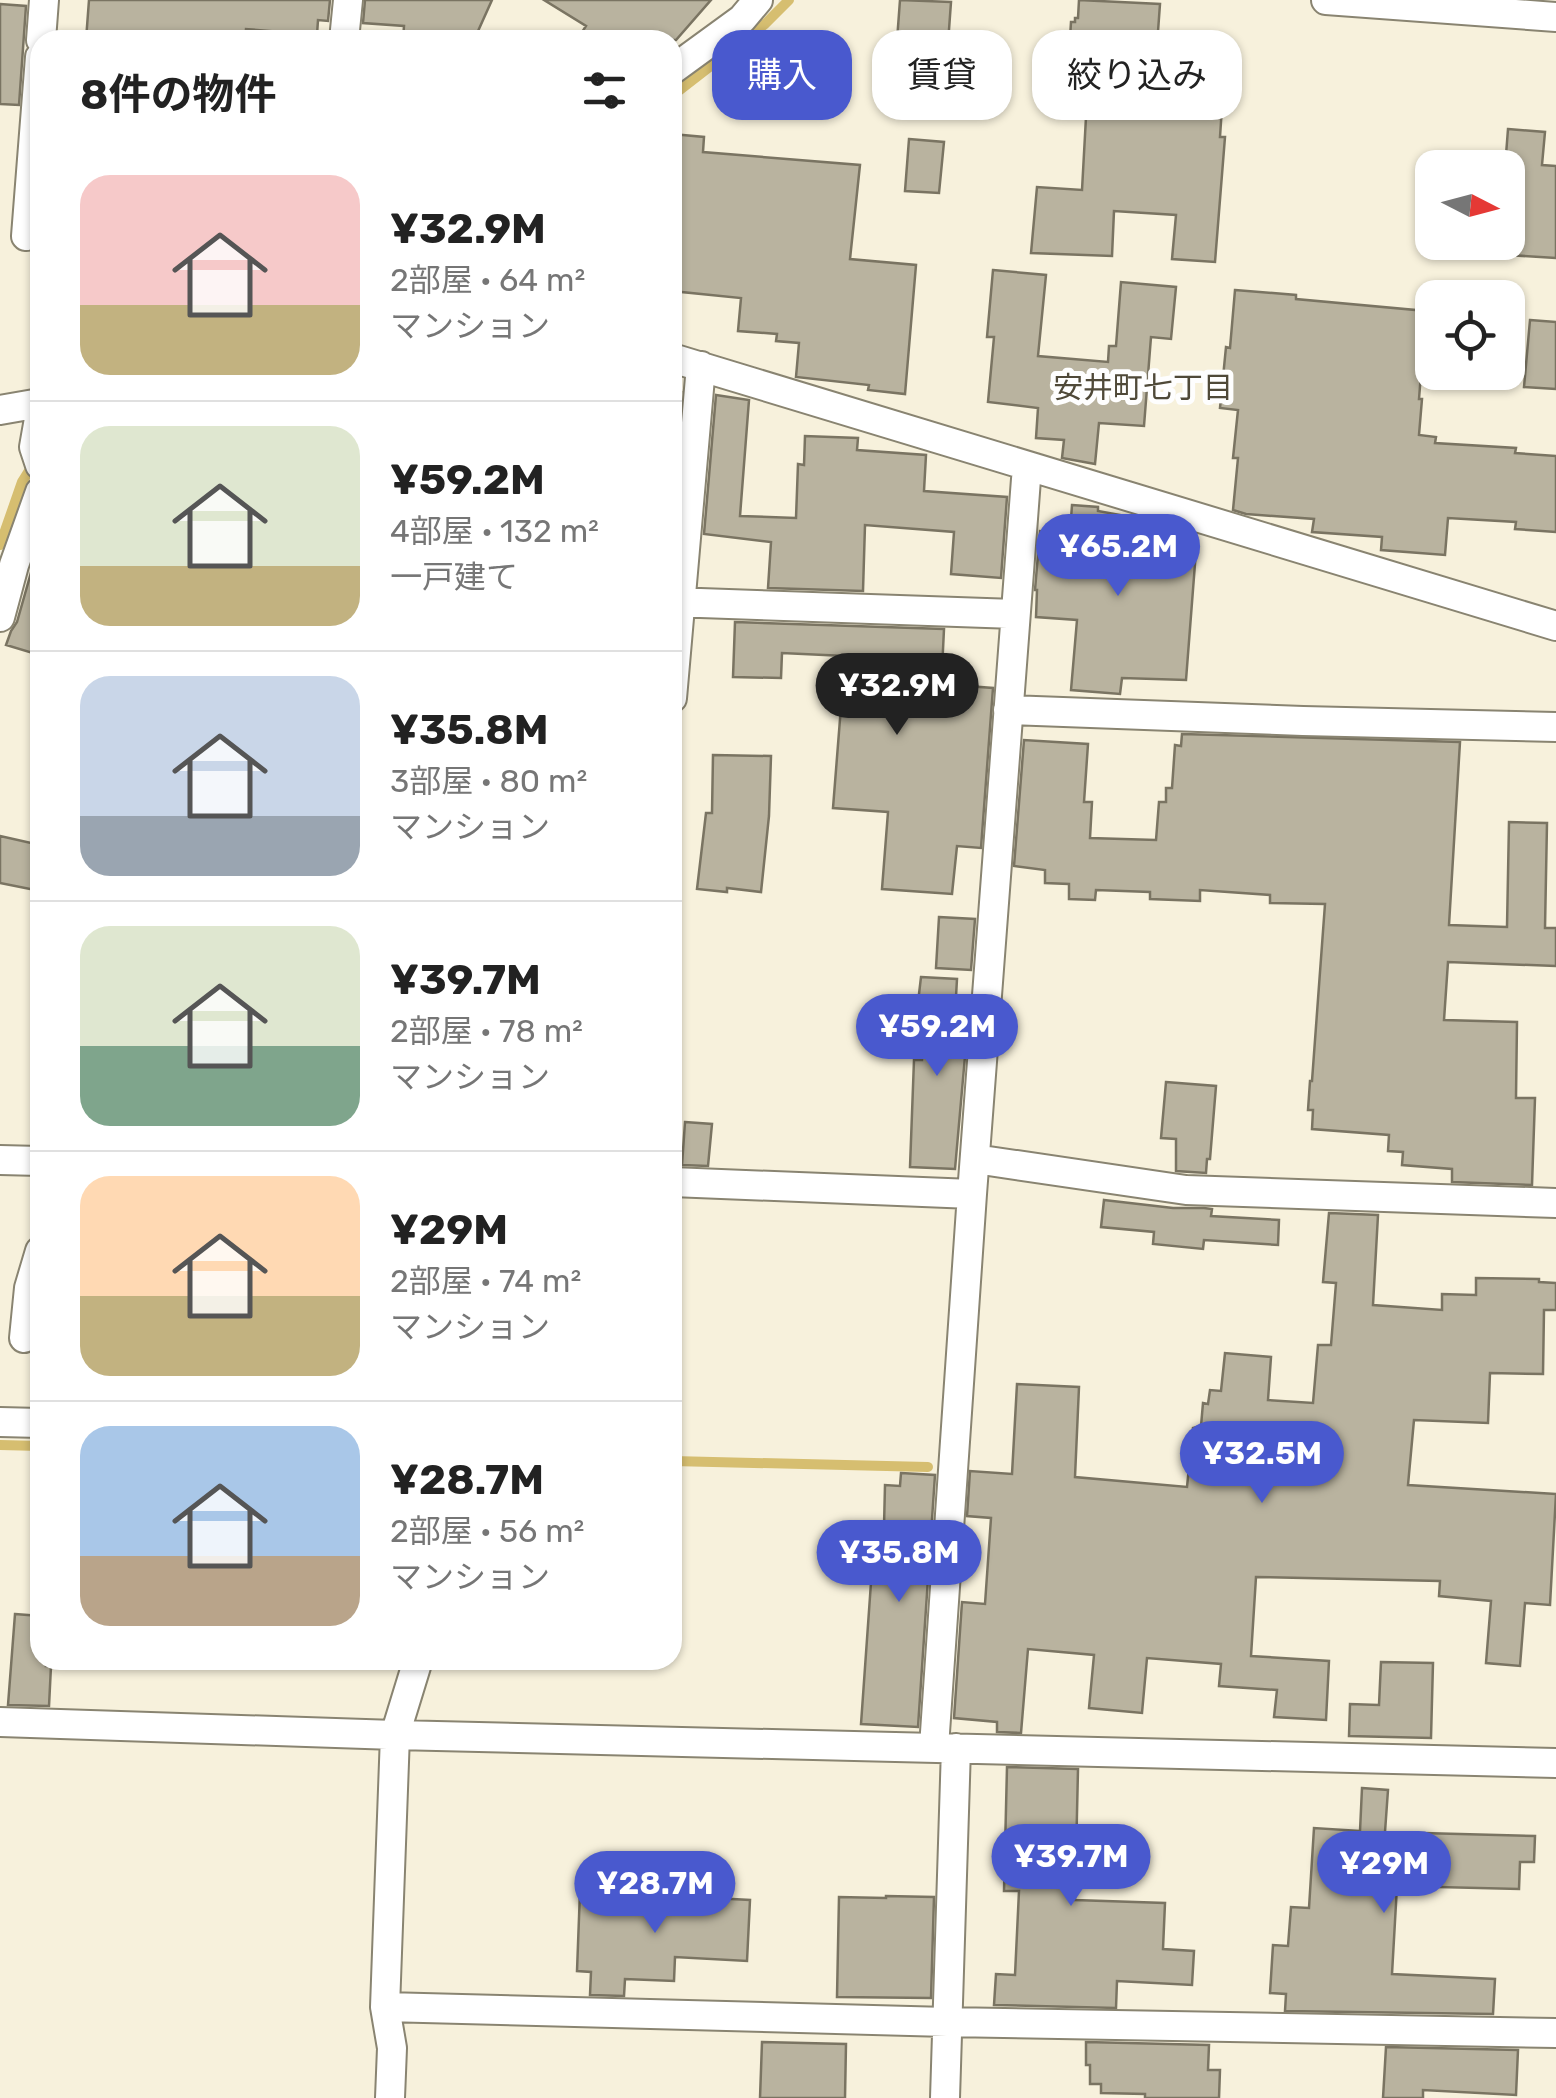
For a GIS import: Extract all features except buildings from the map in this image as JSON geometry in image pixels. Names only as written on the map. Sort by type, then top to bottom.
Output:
[{"type":"street","points":[[42,30],[44,0]]},
{"type":"street","points":[[345,30],[348,0]]},
{"type":"street","points":[[682,63],[742,19],[758,0]]},
{"type":"street","points":[[1326,0],[1556,18]]},
{"type":"street","points":[[22,236],[30,156]]},
{"type":"street","points":[[682,361],[1556,626]]},
{"type":"street","points":[[682,549],[701,366]]},
{"type":"street","points":[[0,410],[30,405]]},
{"type":"street","points":[[945,2098],[945,1747],[972,1194],[1015,614],[1026,479],[1031,466]]},
{"type":"street","points":[[0,617],[30,520]]},
{"type":"street","points":[[682,602],[1015,614]]},
{"type":"street","points":[[1008,710],[1556,727]]},
{"type":"street","points":[[975,1159],[1186,1190],[1556,1203]]},
{"type":"street","points":[[0,1160],[30,1161]]},
{"type":"street","points":[[682,1182],[972,1194]]},
{"type":"street","points":[[24,1338],[30,1285]]},
{"type":"street","points":[[0,1422],[30,1423]]},
{"type":"street","points":[[390,2098],[392,2048],[385,2007],[395,1735],[415,1670]]},
{"type":"street","points":[[0,1722],[1556,1763]]},
{"type":"street","points":[[385,2007],[946,2022],[1556,2032]]},
{"type":"waterway","points":[[682,88],[765,24],[789,0]]},
{"type":"waterway","points":[[0,545],[30,469]]},
{"type":"waterway","points":[[0,1445],[30,1446]]},
{"type":"waterway","points":[[682,1461],[928,1467]]},
{"type":"district","name":"安井町七丁目","points":[[1143,388]]}]
